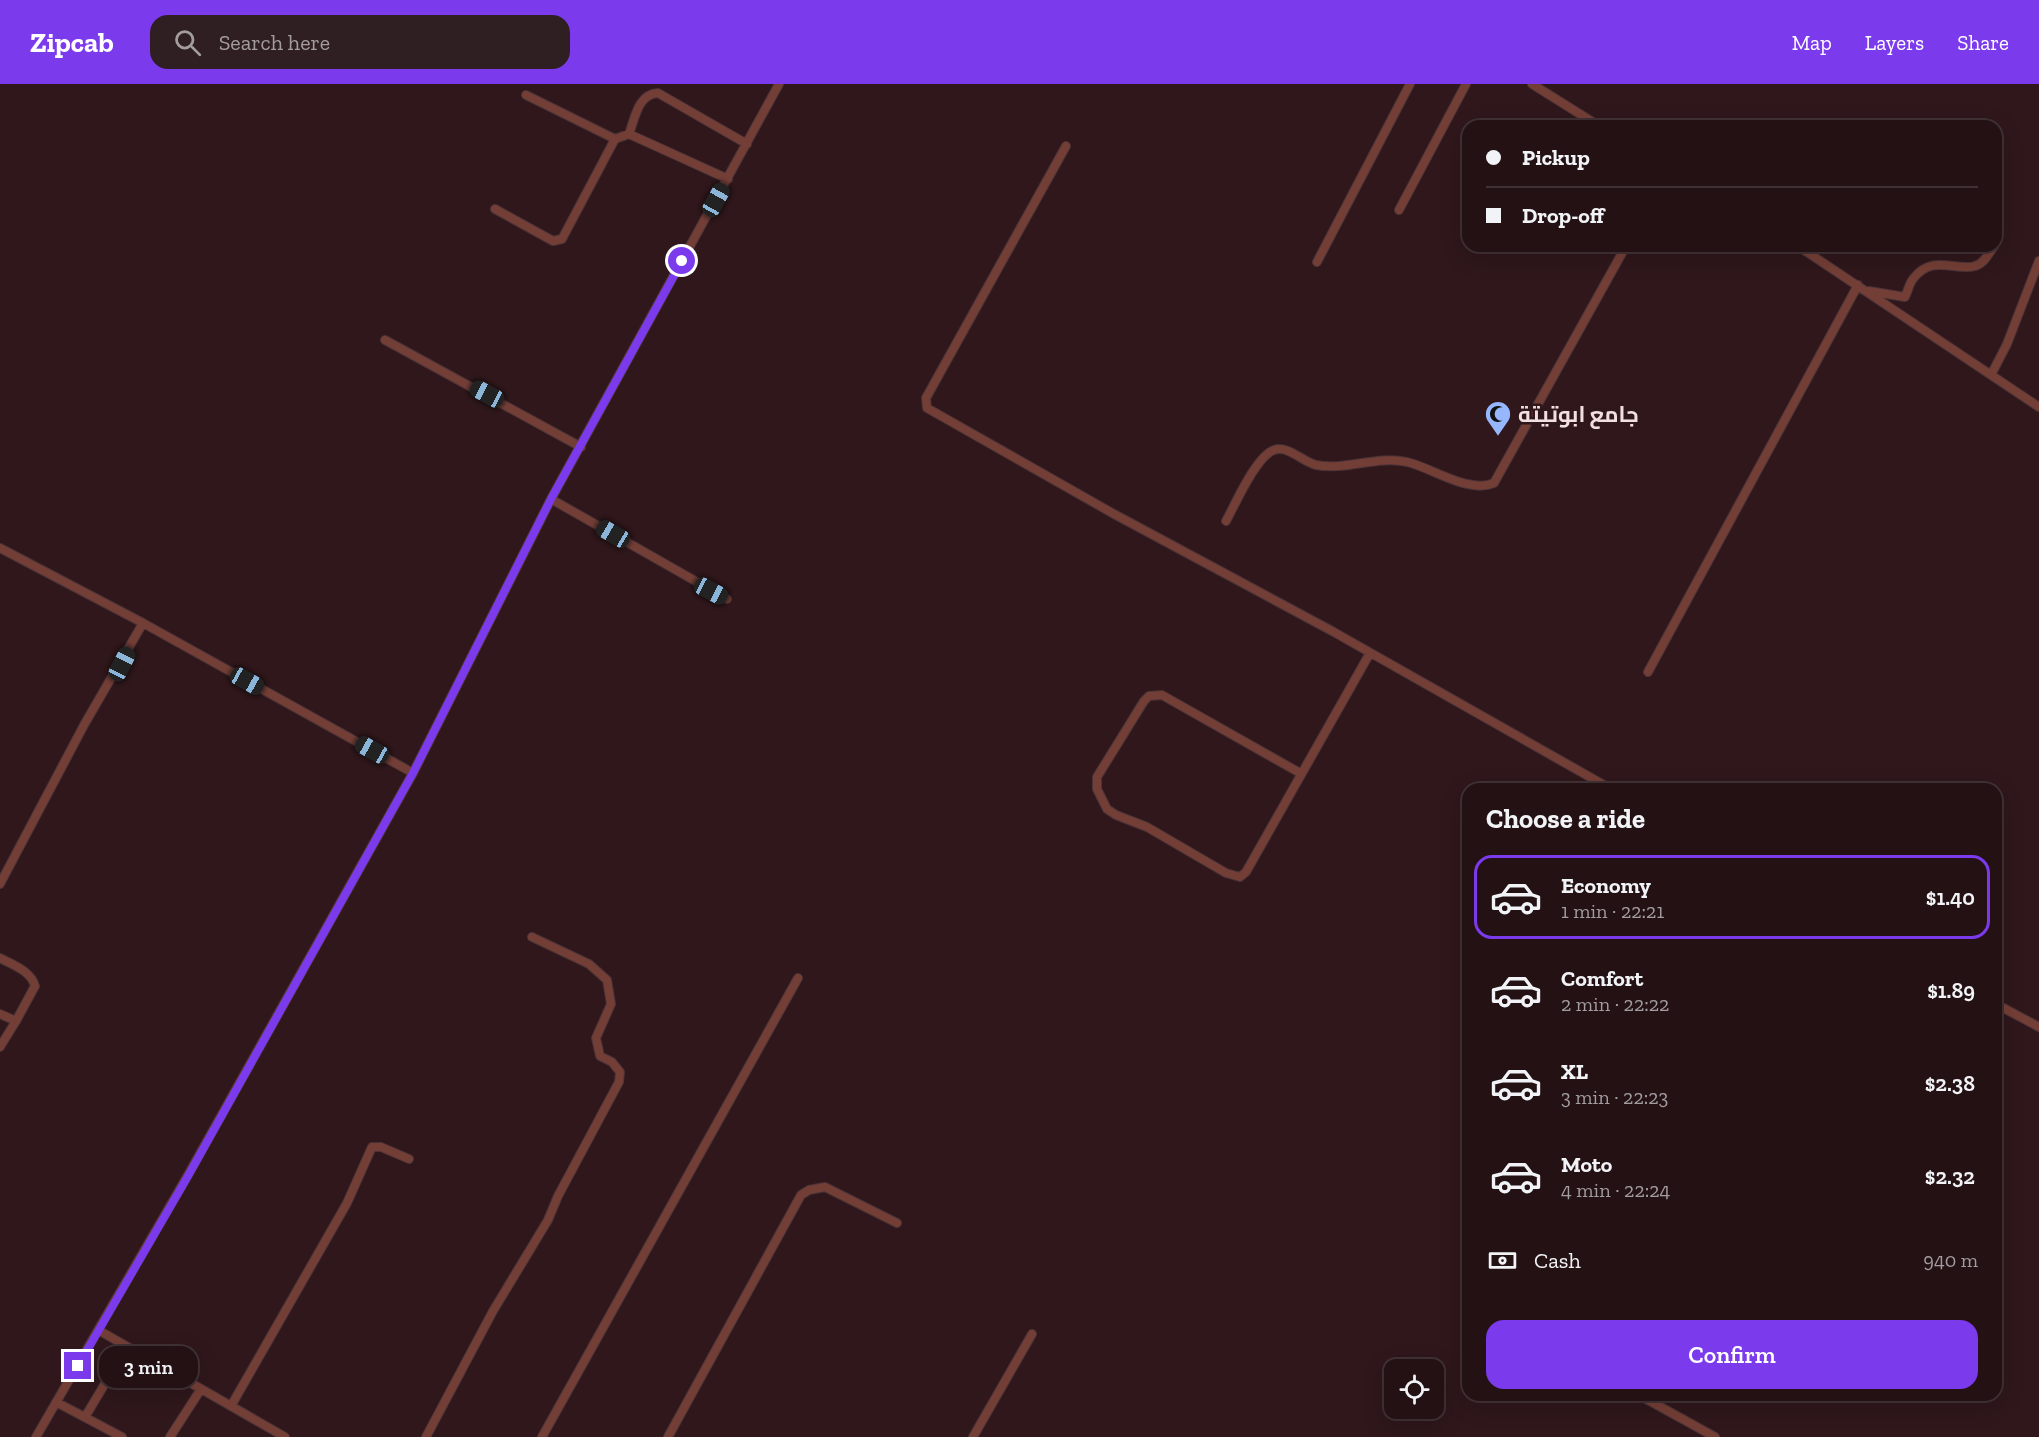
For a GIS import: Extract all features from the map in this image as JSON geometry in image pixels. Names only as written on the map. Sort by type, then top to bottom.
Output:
[{"type":"street","points":[[36,1437],[99,1331],[413,773],[551,499],[779,84]]},
{"type":"street","points":[[1317,262],[1410,84]]},
{"type":"street","points":[[1400,210],[1466,84]]},
{"type":"street","points":[[1532,84],[1589,120]]},
{"type":"street","points":[[629,134],[642,100],[649,94],[658,93],[747,144]]},
{"type":"street","points":[[526,95],[615,139]]},
{"type":"street","points":[[495,209],[553,241],[562,239],[615,139],[629,134],[659,145],[728,179]]},
{"type":"street","points":[[1066,146],[926,398],[927,408],[1600,783]]},
{"type":"street","points":[[1226,521],[1260,461],[1275,450],[1285,450],[1315,464],[1333,466],[1380,460],[1404,461],[1478,487],[1494,483],[1623,252]]},
{"type":"street","points":[[1807,252],[2039,407]]},
{"type":"street","points":[[1868,291],[1905,297],[1913,280],[1923,271],[1939,264],[1972,267],[1978,265],[1989,252]]},
{"type":"street","points":[[1991,375],[2007,344],[2039,261]]},
{"type":"street","points":[[1648,672],[1858,285]]},
{"type":"street","points":[[385,340],[580,447]]},
{"type":"street","points":[[551,499],[727,599]]},
{"type":"street","points":[[0,548],[143,623],[413,773]]},
{"type":"street","points":[[0,884],[84,725],[143,623]]},
{"type":"street","points":[[1300,773],[1162,695],[1156,694],[1144,701],[1117,744],[1097,777],[1097,789],[1107,809],[1116,815],[1147,827],[1226,873],[1240,877],[1246,872],[1370,653]]},
{"type":"street","points":[[426,1437],[493,1311],[548,1220],[558,1196],[619,1082],[620,1072],[612,1062],[600,1056],[596,1038],[611,1004],[607,980],[589,964],[532,937]]},
{"type":"street","points":[[0,958],[28,974],[35,986],[0,1047]]},
{"type":"street","points":[[542,1437],[798,978]]},
{"type":"street","points":[[2002,1007],[2039,1027]]},
{"type":"street","points":[[0,1014],[16,1021]]},
{"type":"street","points":[[231,1406],[347,1203],[372,1147],[381,1147],[409,1159]]},
{"type":"street","points":[[668,1437],[801,1195],[809,1190],[825,1187],[897,1223]]},
{"type":"street","points":[[99,1331],[285,1437]]},
{"type":"street","points":[[973,1437],[1032,1334]]},
{"type":"street","points":[[85,1417],[127,1347]]},
{"type":"street","points":[[170,1437],[201,1389]]},
{"type":"street","points":[[1650,1401],[1715,1437]]},
{"type":"street","points":[[56,1402],[122,1437]]},
{"type":"place","name":"جامع ابوتيتة","points":[[1498,437]]},
{"type":"route","points":[[78,1366],[188,1176],[413,773],[551,499],[682,261]]}]
